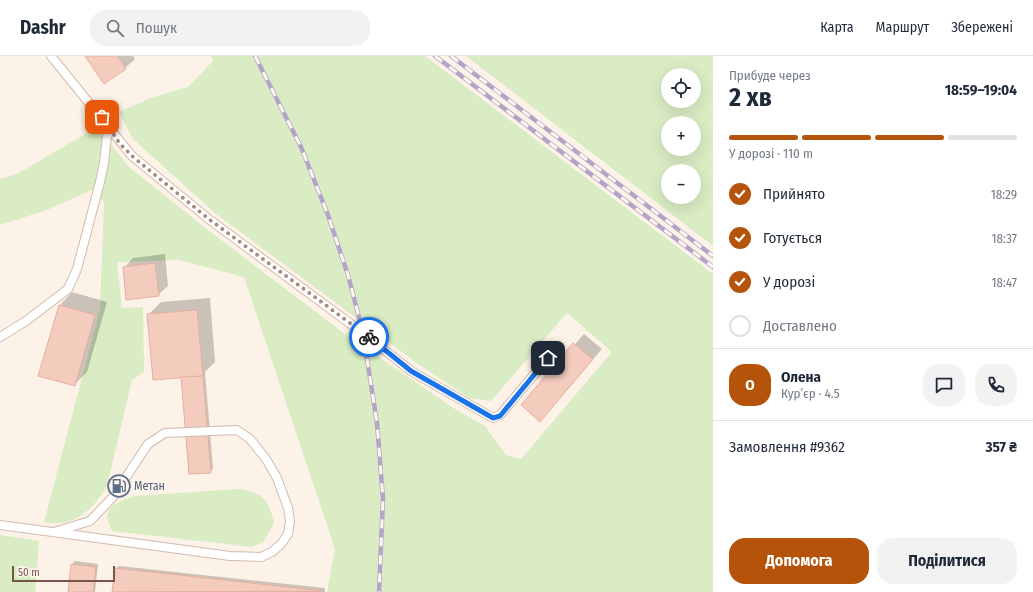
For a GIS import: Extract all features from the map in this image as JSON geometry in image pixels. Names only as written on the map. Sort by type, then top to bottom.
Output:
[{"type":"lane","points":[[51,56],[108,126],[120,144],[132,156],[210,220],[363,333],[411,371],[484,415],[493,418],[500,416],[548,358]]},
{"type":"lane","points":[[0,337],[26,321],[68,289],[77,269],[100,182],[104,164],[108,126]]},
{"type":"lane","points":[[0,525],[230,556],[261,557],[272,552],[281,544],[288,534],[290,521],[288,508],[277,478],[266,459],[250,439],[237,430],[165,433],[148,444],[113,497],[90,521],[54,532]]},
{"type":"green space","points":[[212,56],[425,56],[713,274],[713,592],[327,592],[335,549],[244,277],[179,260],[117,262],[122,308],[143,307],[144,372],[132,380],[107,486],[103,492],[89,509],[77,518],[63,523],[44,522],[100,309],[104,202],[92,190],[47,210],[0,225],[0,179],[19,173],[97,127],[129,167],[203,226],[342,332],[455,409],[485,426],[506,455],[521,459],[612,352],[567,313],[491,401],[469,398],[417,363],[216,214],[133,139],[119,112],[150,98],[188,87],[213,61]]},
{"type":"green space","points":[[466,56],[713,56],[713,246]]},
{"type":"green space","points":[[239,489],[254,493],[264,498],[270,508],[274,523],[263,542],[252,547],[112,531],[109,523],[108,511],[120,501],[134,496]]},
{"type":"green space","points":[[0,535],[39,541],[35,592],[0,592]]},
{"type":"building","points":[[85,56],[117,56],[126,69],[104,84]]},
{"type":"building","points":[[155,263],[159,296],[126,300],[123,267]]},
{"type":"building","points":[[59,305],[95,315],[75,386],[38,376]]},
{"type":"building","points":[[197,310],[203,376],[153,380],[147,314]]},
{"type":"building","points":[[573,343],[593,359],[540,422],[521,405]]},
{"type":"building","points":[[203,376],[211,473],[189,474],[181,377]]},
{"type":"building","points":[[71,564],[96,567],[93,592],[68,592]]},
{"type":"building","points":[[115,568],[323,591],[112,592]]},
{"type":"railway","points":[[255,56],[301,147],[328,215],[348,275],[363,333],[377,423],[383,499],[379,592]]},
{"type":"railway","points":[[435,56],[713,267]]},
{"type":"railway","points":[[451,56],[713,256]]},
{"type":"way so far","points":[[102,117],[120,144],[132,156],[210,220],[369,337]]},
{"type":"place","name":"Метан","points":[[119,486]]},
{"type":"route","points":[[369,337],[411,371],[484,415],[493,418],[500,416],[548,358]]}]
